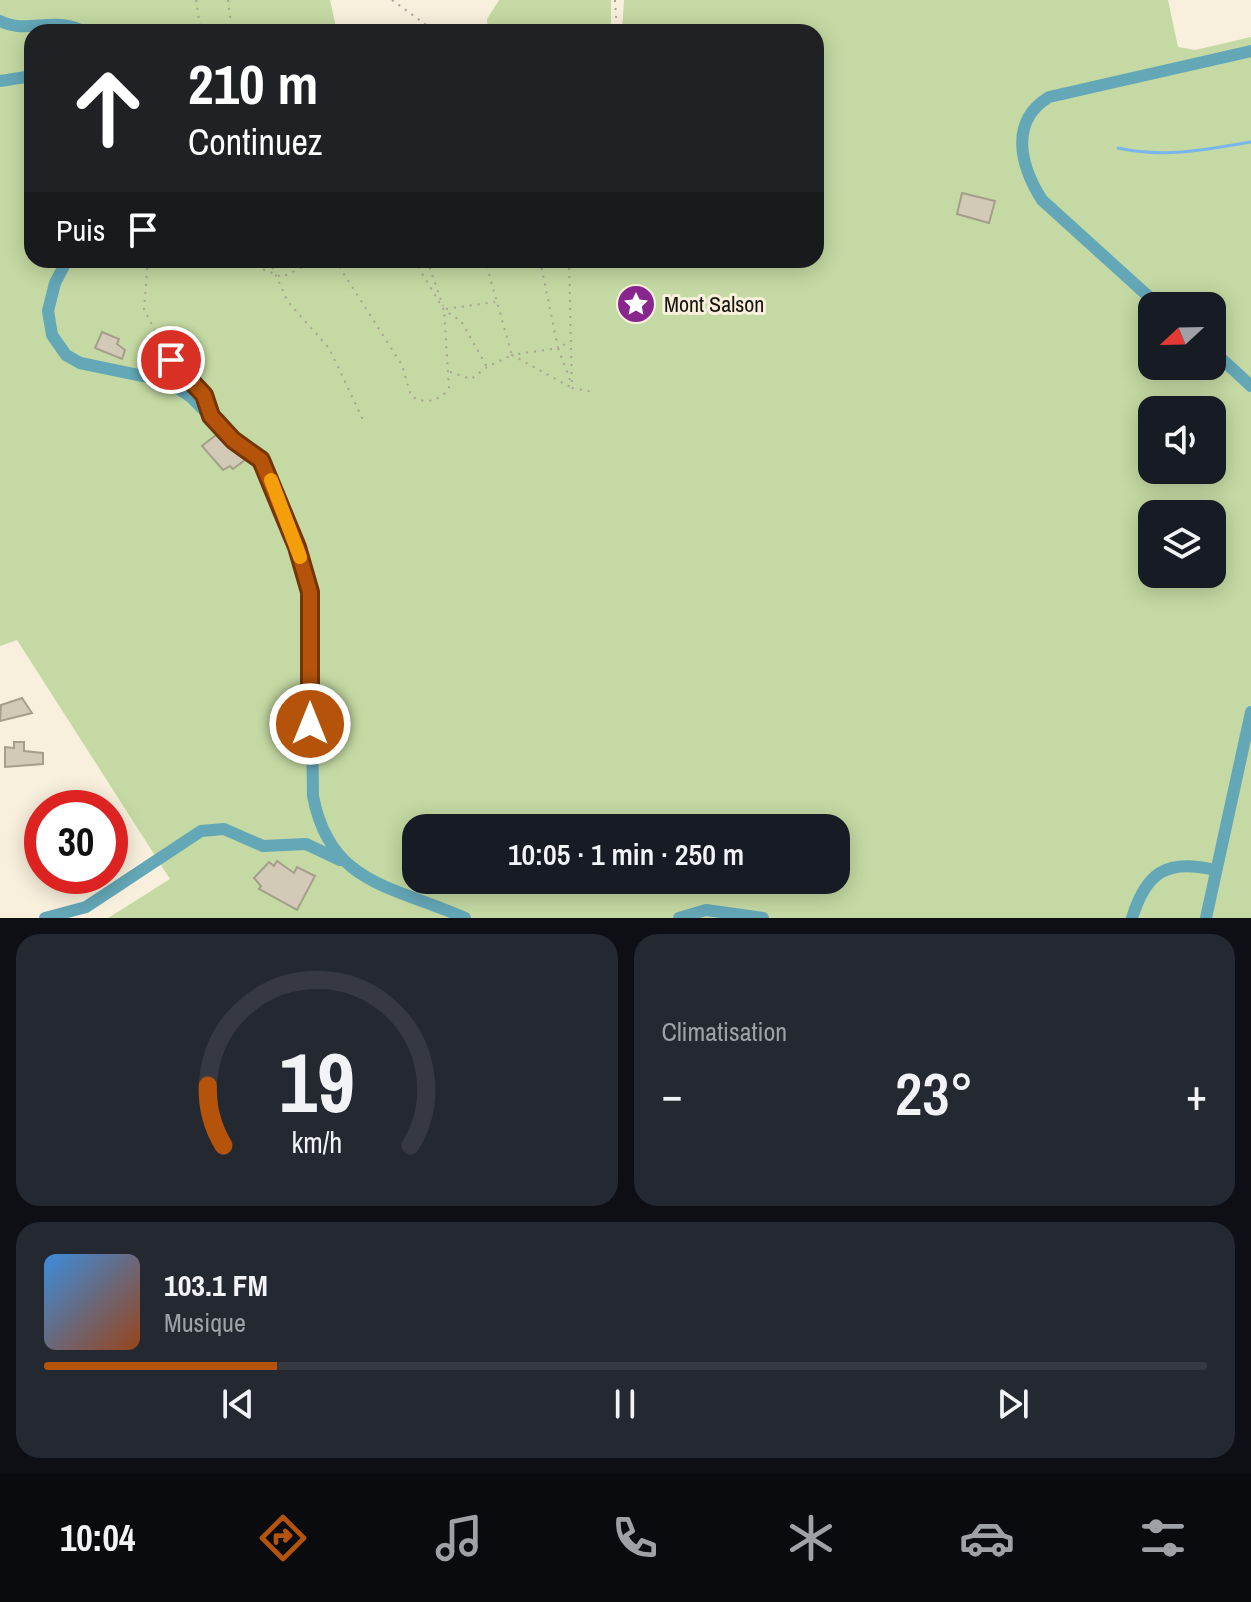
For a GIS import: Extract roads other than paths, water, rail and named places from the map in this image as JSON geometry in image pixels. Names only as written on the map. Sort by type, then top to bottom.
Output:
[{"type":"street","points":[[0,21],[24,27]]},
{"type":"street","points":[[1144,292],[1042,200],[1025,166],[1022,131],[1039,103],[1049,97],[1251,51]]},
{"type":"street","points":[[0,81],[24,77]]},
{"type":"street","points":[[63,268],[55,283],[48,311],[52,335],[66,355],[80,363],[167,381],[211,416],[233,440],[261,460],[297,547],[310,592],[313,796],[316,816],[340,860]]},
{"type":"street","points":[[171,360],[204,395],[211,416]]},
{"type":"street","points":[[1226,363],[1251,386]]},
{"type":"street","points":[[1206,918],[1251,712]]},
{"type":"street","points":[[45,918],[86,907],[201,831],[224,829],[263,846],[306,844],[340,860],[384,889],[465,918]]},
{"type":"street","points":[[1132,918],[1144,884],[1157,873],[1184,868],[1215,870]]},
{"type":"street","points":[[679,918],[706,910],[763,918]]},
{"type":"waterway","points":[[1118,148],[1168,153],[1251,142]]},
{"type":"place","name":"Mont Salson","points":[[636,304]]}]
